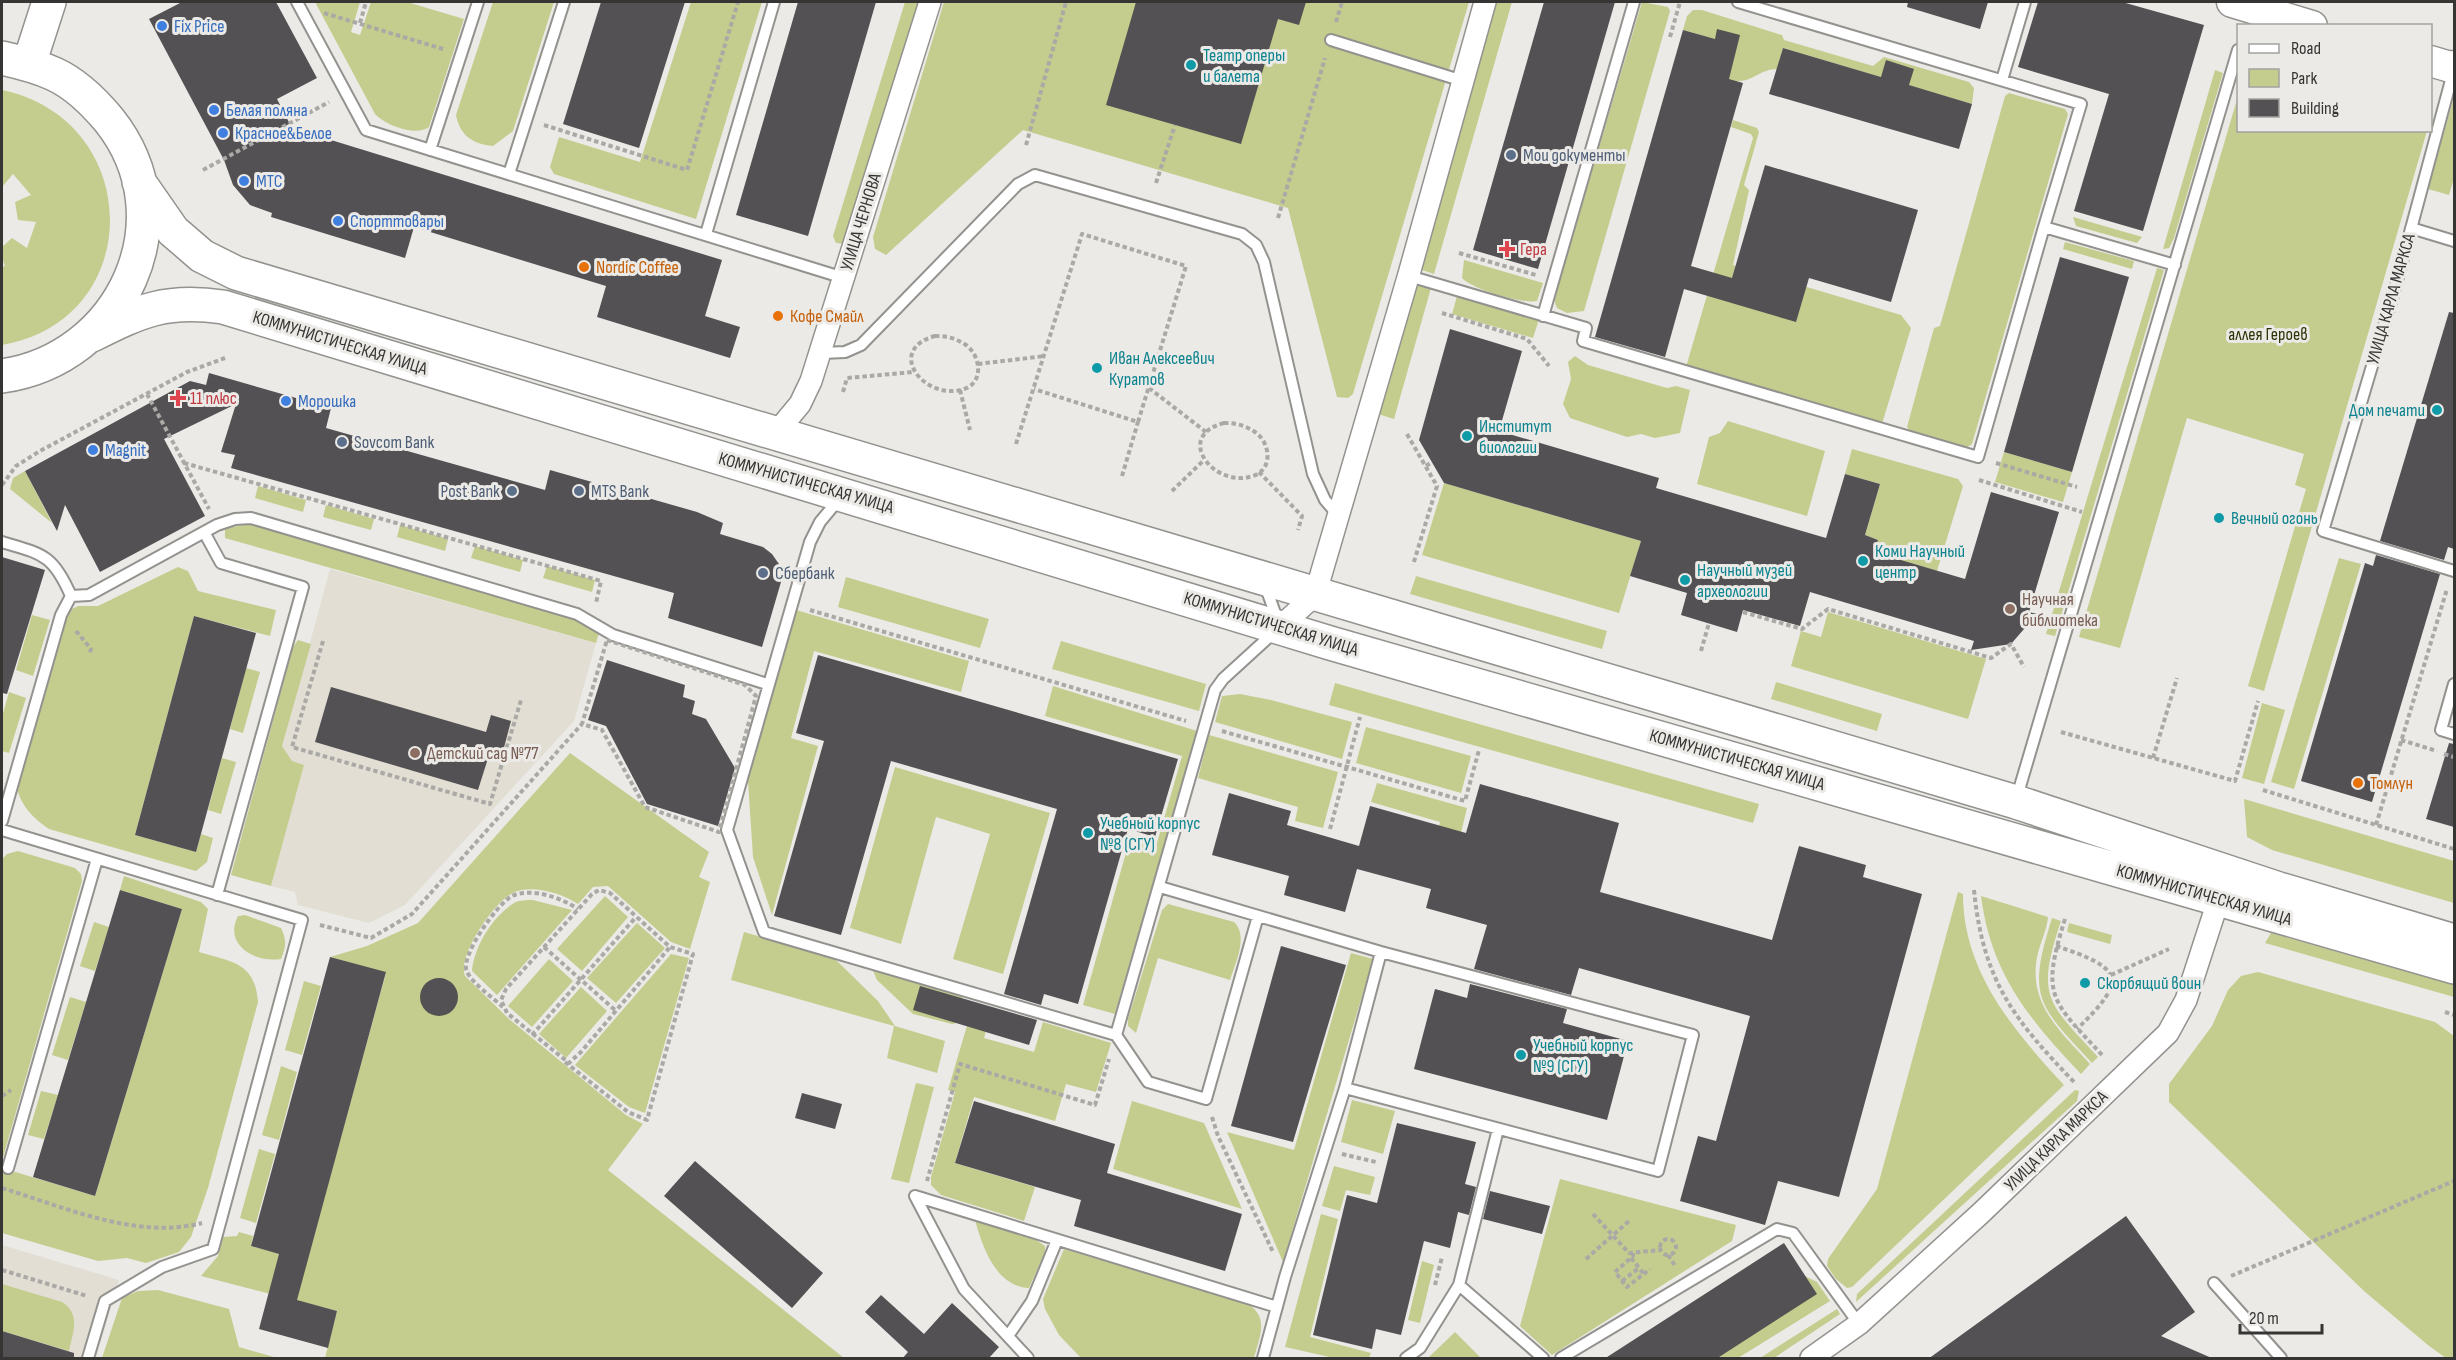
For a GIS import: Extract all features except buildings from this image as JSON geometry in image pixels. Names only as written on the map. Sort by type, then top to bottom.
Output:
[{"type":"main road","points":[[2,376],[45,365],[70,352],[92,335],[121,298],[136,264],[142,237],[143,209],[139,182],[130,155],[117,130],[100,108],[79,90],[56,75],[15,61],[49,2]]},
{"type":"main road","name":"КОММУНИСТИЧЕСКАЯ УЛИЦА","points":[[139,182],[173,231],[202,256],[236,273],[2016,802],[2223,885],[2454,967]]},
{"type":"main road","name":"КОММУНИСТИЧЕСКАЯ УЛИЦА","points":[[92,335],[134,314],[168,304],[195,303],[223,307],[1280,627],[2223,885],[2454,941]]},
{"type":"street","name":"УЛИЦА ЧЕРНОВА","points":[[776,433],[800,404],[821,353],[930,2]]},
{"type":"street","points":[[1280,627],[1315,595],[1485,2]]},
{"type":"street","points":[[2244,8],[2304,24]]},
{"type":"street","name":"УЛИЦА КАРЛА МАРКСА","points":[[1810,1359],[1859,1324],[1981,1213],[2168,1033],[2186,1000],[2223,885]]},
{"type":"lane","points":[[430,150],[478,2]]},
{"type":"lane","points":[[509,174],[564,2]]},
{"type":"lane","points":[[706,234],[774,2]]},
{"type":"lane","points":[[1543,316],[1634,2]]},
{"type":"lane","points":[[1408,276],[1586,328],[1583,341],[1978,457],[2081,104],[1738,2]]},
{"type":"lane","points":[[2002,81],[2025,2]]},
{"type":"lane","points":[[298,4],[366,130],[844,278]]},
{"type":"lane","points":[[1331,40],[1463,81]]},
{"type":"lane","points":[[2016,802],[2237,53]]},
{"type":"lane","name":"УЛИЦА КАРЛА МАРКСА","points":[[2432,130],[2446,65]]},
{"type":"lane","name":"УЛИЦА КАРЛА МАРКСА","points":[[2432,132],[2411,228],[2323,531],[2454,571]]},
{"type":"lane","points":[[821,353],[845,352],[861,345],[1018,184],[1035,175],[1242,234],[1256,245],[1264,262],[1313,474],[1326,500],[1338,515]]},
{"type":"lane","points":[[2044,227],[2175,265]]},
{"type":"lane","points":[[2411,228],[2454,241]]},
{"type":"lane","points":[[844,494],[820,522],[810,542],[767,684],[727,830],[764,932],[1116,1035],[1148,1082],[1206,1099],[1258,916]]},
{"type":"lane","points":[[70,596],[89,595],[217,525],[235,519],[251,518],[577,614],[613,634],[767,684]]},
{"type":"lane","points":[[204,532],[221,563],[303,586],[217,895]]},
{"type":"lane","points":[[2,542],[44,555],[61,574],[70,596],[61,615],[2,821]]},
{"type":"lane","points":[[1116,1035],[1215,690],[1223,679],[1280,627],[1262,578]]},
{"type":"lane","points":[[2454,684],[2441,730],[2454,734]]},
{"type":"lane","points":[[2,830],[302,920],[213,1249],[162,1267],[105,1301],[88,1359]]},
{"type":"lane","points":[[8,1168],[97,859]]},
{"type":"lane","points":[[1160,887],[1381,952],[1694,1035],[1658,1171],[1345,1088]]},
{"type":"lane","points":[[1263,1359],[1285,1277],[1345,1088],[1381,952]]},
{"type":"lane","points":[[1406,1359],[1420,1348],[1459,1285],[1498,1129]]},
{"type":"lane","points":[[1028,1359],[964,1289],[915,1196],[1277,1307]]},
{"type":"lane","points":[[1561,1359],[1777,1229],[1793,1233],[1859,1324]]},
{"type":"lane","points":[[1008,1336],[1032,1301],[1057,1240]]},
{"type":"lane","points":[[2214,1283],[2281,1359]]},
{"type":"lane","points":[[1459,1285],[1543,1359]]},
{"type":"path","points":[[360,23],[366,2]]},
{"type":"path","points":[[526,120],[687,170],[738,2]]},
{"type":"path","points":[[1026,145],[1066,2]]},
{"type":"path","points":[[1278,218],[1342,2]]},
{"type":"path","points":[[1670,37],[1680,2]]},
{"type":"path","points":[[298,4],[461,55]]},
{"type":"path","points":[[203,170],[346,94]]},
{"type":"path","points":[[1156,183],[1175,124]]},
{"type":"path","points":[[1016,444],[1082,234],[1186,266],[1122,476]]},
{"type":"path","points":[[1459,253],[1553,280]]},
{"type":"path","points":[[1442,313],[1527,339],[1548,366]]},
{"type":"path","points":[[935,336],[951,338],[967,345],[978,364],[976,379],[960,390],[941,390],[930,386],[914,372],[911,357],[913,350],[925,339],[935,336]]},
{"type":"path","points":[[978,364],[1045,356]]},
{"type":"path","points":[[2,485],[16,466],[40,451],[187,372],[225,358]]},
{"type":"path","points":[[843,392],[847,378],[914,372]]},
{"type":"path","points":[[1149,388],[1206,432]]},
{"type":"path","points":[[1034,389],[1138,422]]},
{"type":"path","points":[[960,390],[970,430]]},
{"type":"path","points":[[147,394],[217,525]]},
{"type":"path","points":[[1224,423],[1234,423],[1256,432],[1267,449],[1265,466],[1254,476],[1230,477],[1219,473],[1204,460],[1200,444],[1206,432],[1224,423]]},
{"type":"path","points":[[1407,434],[1437,486],[1413,565]]},
{"type":"path","points":[[1978,457],[2077,487]]},
{"type":"path","points":[[1172,491],[1204,460]]},
{"type":"path","points":[[1426,466],[1432,462]]},
{"type":"path","points":[[184,463],[601,581],[591,621]]},
{"type":"path","points":[[1259,472],[1302,516],[1298,530]]},
{"type":"path","points":[[1979,480],[2100,517]]},
{"type":"path","points":[[2376,825],[2444,599]]},
{"type":"path","points":[[791,604],[1205,727],[1465,801],[1479,750]]},
{"type":"path","points":[[1743,612],[1802,629],[1828,609],[1991,658],[2011,644],[2024,667]]},
{"type":"path","points":[[1701,651],[1709,623]]},
{"type":"path","points":[[302,920],[371,938],[412,914],[582,723],[607,640],[745,685],[756,696],[719,832],[645,807],[602,730],[582,723]]},
{"type":"path","points":[[323,641],[292,747],[490,804],[521,700]]},
{"type":"path","points":[[2153,758],[2177,678]]},
{"type":"path","points":[[2061,732],[2235,782],[2258,701]]},
{"type":"path","points":[[1330,829],[1360,717]]},
{"type":"path","points":[[2401,740],[2454,757]]},
{"type":"path","points":[[2263,790],[2454,849]]},
{"type":"path","points":[[1974,890],[1978,930],[1991,972],[2015,1014],[2076,1084]]},
{"type":"path","points":[[503,1007],[501,1000],[506,989],[592,894],[604,891],[670,947],[693,954],[647,1120],[628,1112],[565,1062],[532,1035],[467,973],[465,964],[468,953],[492,916],[512,897],[527,893],[552,897],[578,909]]},
{"type":"path","points":[[532,1035],[636,917]]},
{"type":"path","points":[[2065,919],[2050,974],[2052,990],[2066,1017],[2103,1056]]},
{"type":"path","points":[[2056,946],[2090,957],[2111,975],[2113,986],[2109,996],[2077,1029]]},
{"type":"path","points":[[544,947],[616,1011]]},
{"type":"path","points":[[565,1062],[569,1063],[582,1052],[670,947]]},
{"type":"path","points":[[2111,975],[2169,949]]},
{"type":"path","points":[[2445,1012],[2454,1015]]},
{"type":"path","points":[[927,1187],[960,1064],[1095,1105],[1116,1035]]},
{"type":"path","points":[[1206,1099],[1218,1136],[1285,1277]]},
{"type":"path","points":[[1333,1151],[1376,1162]]},
{"type":"path","points":[[2214,1283],[2454,1181]]},
{"type":"path","points":[[2,1188],[98,1217],[152,1228],[191,1226],[221,1218]]},
{"type":"path","points":[[1593,1214],[1629,1253],[1660,1250],[1668,1255],[1674,1265]]},
{"type":"path","points":[[1586,1259],[1629,1221]]},
{"type":"path","points":[[1660,1250],[1662,1242],[1671,1240],[1676,1249],[1668,1255]]},
{"type":"path","points":[[1633,1253],[1631,1258],[1615,1272],[1627,1287],[1650,1269]]},
{"type":"path","points":[[1631,1258],[1644,1274]]},
{"type":"path","points":[[1622,1281],[1639,1268]]},
{"type":"path","points":[[2,1270],[105,1301]]},
{"type":"shaded area","name":"Детский сад №77","points":[[330,569],[596,643],[574,721],[405,905],[369,923],[298,905],[295,892],[271,886],[304,765],[292,761],[282,746]]},
{"type":"shaded area","points":[[2,1245],[119,1280],[96,1358],[2,1358]]},
{"type":"green space","points":[[315,2],[360,2],[351,32],[360,35],[371,2],[407,2],[464,19],[429,127],[423,130],[409,130],[386,122],[375,114]]},
{"type":"green space","points":[[493,2],[554,2],[513,131],[493,146],[474,141],[464,134],[456,115]]},
{"type":"green space","points":[[691,2],[762,2],[696,219],[554,174],[550,167],[559,137],[640,162]]},
{"type":"green space","points":[[905,2],[920,2],[846,244],[836,243],[833,236]]},
{"type":"green space","points":[[944,2],[1469,2],[1353,394],[1348,398],[1337,397],[1288,208],[1023,130],[886,255],[875,249],[873,237]]},
{"type":"green space","points":[[1495,2],[1512,2],[1434,274],[1419,269]]},
{"type":"green space","points":[[1642,2],[1668,7],[1670,11],[1584,311],[1567,313],[1557,308],[1554,300]]},
{"type":"green space","points":[[1693,10],[1702,10],[1782,35],[1784,40],[1873,66],[1884,57],[1969,82],[1974,88],[1972,104],[1783,48],[1777,69],[1744,80],[1735,81],[1722,78],[1705,72],[1714,39],[1683,30],[1687,16]]},
{"type":"green space","points":[[2215,70],[2223,73],[2174,238],[2169,248],[2163,249]]},
{"type":"green space","points":[[2,90],[49,109],[83,139],[103,177],[110,219],[103,261],[83,299],[49,328],[2,345],[2,267],[5,266],[2,247],[12,238],[27,248],[36,222],[18,220],[15,202],[31,195],[13,174],[2,187]]},
{"type":"green space","points":[[2009,93],[2065,109],[2068,114],[1972,444],[1966,448],[1911,432],[1907,427],[1934,328],[1940,326],[2005,96]]},
{"type":"green space","points":[[2454,97],[2454,178],[2449,195],[2428,189]]},
{"type":"green space","name":"аллея Героев","points":[[2237,99],[2237,132],[2427,132],[2264,691],[2248,686],[2306,489],[2295,485],[2304,454],[2187,418],[2120,648],[2079,637]]},
{"type":"green space","points":[[1733,120],[1757,128],[1759,132],[1744,185],[1749,190],[1733,265],[1901,315],[1911,328],[1882,424],[1686,367],[1753,138],[1751,134],[1731,127]]},
{"type":"green space","points":[[2073,217],[2142,237],[2137,243],[2076,226]]},
{"type":"green space","points":[[2065,242],[2134,261],[2132,269],[2063,249]]},
{"type":"green space","points":[[1464,260],[1543,283],[1537,301],[1509,298],[1467,282],[1462,278]]},
{"type":"green space","points":[[2157,268],[2164,270],[2055,636],[2046,634]]},
{"type":"green space","points":[[1415,284],[1431,288],[1394,419],[1378,414]]},
{"type":"green space","points":[[1457,296],[1539,319],[1533,338],[1452,314]]},
{"type":"green space","points":[[1575,356],[1588,365],[1667,388],[1676,386],[1690,390],[1680,433],[1655,438],[1641,434],[1627,437],[1570,418],[1563,404],[1571,379],[1568,362]]},
{"type":"green space","points":[[1728,421],[1825,451],[1807,516],[1697,484],[1709,437],[1720,433]]},
{"type":"green space","points":[[1852,449],[1958,479],[1963,486],[1937,571],[1874,552],[1878,540],[1865,535],[1880,484],[1845,474]]},
{"type":"green space","points":[[2004,452],[2072,472],[2063,502],[1995,482]]},
{"type":"green space","points":[[25,471],[52,523],[10,489],[13,478]]},
{"type":"green space","points":[[1444,483],[1641,541],[1619,613],[1422,555]]},
{"type":"green space","points":[[258,486],[306,500],[303,512],[255,498]]},
{"type":"green space","points":[[326,505],[374,519],[371,530],[323,517]]},
{"type":"green space","points":[[252,524],[578,619],[599,633],[596,643],[225,538],[225,528]]},
{"type":"green space","points":[[400,525],[448,539],[445,551],[397,537]]},
{"type":"green space","points":[[475,546],[523,560],[520,572],[471,558]]},
{"type":"green space","points":[[2339,558],[2361,564],[2294,789],[2271,782]]},
{"type":"green space","points":[[547,566],[595,580],[592,592],[543,578]]},
{"type":"green space","points":[[178,567],[188,571],[198,591],[276,610],[270,636],[194,616],[135,835],[196,852],[201,834],[213,838],[207,862],[196,871],[49,829],[28,811],[16,786],[68,611],[78,606],[98,606]]},
{"type":"green space","points":[[1416,576],[1607,631],[1602,649],[1410,594]]},
{"type":"green space","points":[[846,577],[989,619],[980,648],[838,607]]},
{"type":"green space","points":[[796,610],[969,661],[961,692],[814,651],[791,738],[818,746],[772,915],[753,857],[748,781]]},
{"type":"green space","points":[[1828,612],[1986,659],[1968,719],[1791,666],[1801,631],[1821,637]]},
{"type":"green space","points":[[32,615],[50,620],[33,676],[16,670]]},
{"type":"green space","points":[[298,640],[311,644],[282,746],[292,761],[304,765],[271,886],[231,875],[293,647]]},
{"type":"green space","points":[[1061,641],[1206,684],[1199,711],[1052,669]]},
{"type":"green space","points":[[246,668],[260,672],[243,733],[230,729]]},
{"type":"green space","points":[[1776,682],[1882,714],[1877,731],[1771,699]]},
{"type":"green space","points":[[1335,683],[1759,804],[1753,823],[1329,705]]},
{"type":"green space","points":[[1053,686],[1197,731],[1115,1014],[1083,1005],[1131,835],[1157,843],[1182,756],[1045,716]]},
{"type":"green space","points":[[9,692],[26,698],[9,753],[2,751],[2,717]]},
{"type":"green space","points":[[1240,694],[1352,722],[1342,759],[1215,722],[1222,696]]},
{"type":"green space","points":[[2262,703],[2285,710],[2264,784],[2242,778]]},
{"type":"green space","points":[[1366,727],[1471,756],[1461,793],[1356,763]]},
{"type":"green space","points":[[1209,735],[1338,772],[1323,828],[1295,821],[1298,807],[1198,778]]},
{"type":"green space","points":[[570,753],[709,852],[699,877],[710,882],[690,949],[671,942],[608,886],[593,887],[578,904],[555,893],[527,889],[511,894],[486,919],[466,956],[465,976],[509,1019],[626,1115],[643,1124],[608,1170],[844,1358],[325,1358],[337,1311],[201,1276],[218,1256],[223,1237],[237,1236],[239,1232],[253,1236],[251,1246],[307,1261],[386,973],[330,957],[367,946],[418,923]]},
{"type":"green space","points":[[222,758],[236,762],[221,814],[208,810]]},
{"type":"green space","points":[[895,767],[1050,813],[1003,974],[953,959],[990,834],[936,817],[901,944],[850,928]]},
{"type":"green space","points":[[1377,783],[1467,808],[1459,841],[1437,835],[1440,822],[1371,802]]},
{"type":"green space","points":[[2244,799],[2454,861],[2454,903],[2272,850],[2247,837]]},
{"type":"green space","points":[[18,851],[75,868],[81,874],[82,881],[2,1161],[2,859],[7,854]]},
{"type":"green space","points":[[124,876],[201,902],[208,909],[199,952],[231,962],[247,971],[256,989],[258,1002],[208,1188],[191,1237],[179,1252],[146,1263],[127,1258],[98,1261],[2,1233],[2,1168],[95,1196],[182,909],[120,890]]},
{"type":"green space","points":[[1958,892],[1963,894],[1965,922],[1972,949],[1995,998],[2027,1043],[2064,1085],[1852,1287],[1847,1288],[1836,1279],[1827,1266],[1828,1259],[1877,1189]]},
{"type":"green space","points":[[605,896],[628,917],[582,971],[557,949]]},
{"type":"green space","points":[[1981,896],[2048,917],[2038,953],[2037,986],[2048,1014],[2090,1064],[2081,1074],[2045,1034],[2015,994],[1994,949],[1986,924]]},
{"type":"green space","points":[[533,900],[572,910],[497,995],[472,971],[476,952],[498,916],[518,901]]},
{"type":"green space","points":[[1168,904],[1234,922],[1240,935],[1240,950],[1230,980],[1158,958],[1136,1033],[1128,1026],[1128,1019],[1162,910]]},
{"type":"green space","points":[[245,915],[281,928],[285,943],[281,959],[252,955],[238,943],[234,926],[238,916]]},
{"type":"green space","points":[[2052,918],[2061,921],[2049,966],[2048,982],[2051,996],[2067,1023],[2098,1057],[2092,1063],[2059,1027],[2042,998],[2039,983],[2040,966]]},
{"type":"green space","points":[[94,922],[109,927],[95,971],[80,966]]},
{"type":"green space","points":[[637,923],[665,948],[616,1003],[587,978]]},
{"type":"green space","points":[[2069,923],[2112,935],[2110,944],[2067,932]]},
{"type":"green space","points":[[744,932],[832,957],[878,1001],[895,1026],[945,1041],[937,1073],[887,1058],[894,1026],[731,980]]},
{"type":"green space","points":[[2271,933],[2454,985],[2454,997],[2265,943]]},
{"type":"green space","points":[[1351,953],[1373,959],[1283,1262],[1227,1132],[1294,1150]]},
{"type":"green space","points":[[671,954],[689,958],[645,1113],[629,1107],[575,1065]]},
{"type":"green space","points":[[549,959],[573,981],[532,1027],[508,1006]]},
{"type":"green space","points":[[872,968],[961,993],[963,999],[957,1023],[952,1024],[913,1014],[877,980]]},
{"type":"green space","points":[[2258,972],[2435,1022],[2454,1036],[2454,1358],[2446,1358],[2429,1346],[2364,1291],[2169,1102],[2169,1084],[2212,1026],[2228,990],[2241,976]]},
{"type":"green space","points":[[304,981],[321,986],[302,1055],[285,1050]]},
{"type":"green space","points":[[581,987],[607,1011],[566,1058],[539,1034]]},
{"type":"green space","points":[[70,997],[86,1002],[68,1060],[52,1055]]},
{"type":"green space","points":[[974,1002],[992,1008],[984,1038],[1034,1052],[1043,1022],[1111,1043],[1096,1092],[1066,1084],[1055,1121],[974,1097],[955,1163],[1035,1187],[1024,1221],[941,1195],[931,1185],[931,1177],[955,1092],[948,1090]]},
{"type":"green space","points":[[281,1066],[297,1072],[279,1140],[262,1135]]},
{"type":"green space","points":[[916,1083],[934,1087],[909,1183],[891,1179]]},
{"type":"green space","points":[[2075,1090],[2079,1091],[2077,1101],[1856,1302],[1857,1294]]},
{"type":"green space","points":[[41,1091],[58,1095],[44,1139],[28,1135]]},
{"type":"green space","points":[[1352,1100],[1395,1111],[1383,1154],[1341,1142]]},
{"type":"green space","points":[[1132,1101],[1204,1123],[1242,1209],[1113,1169]]},
{"type":"green space","points":[[259,1149],[275,1154],[256,1223],[240,1218]]},
{"type":"green space","points":[[1334,1166],[1375,1177],[1370,1195],[1346,1190],[1340,1211],[1322,1206]]},
{"type":"green space","points":[[1560,1179],[1736,1225],[1732,1241],[1552,1355],[1520,1326]]},
{"type":"green space","points":[[1321,1214],[1338,1219],[1310,1337],[1371,1353],[1369,1358],[1334,1358],[1285,1347]]},
{"type":"green space","points":[[975,1220],[1036,1240],[1045,1246],[1045,1252],[1029,1288],[1017,1286],[999,1273],[986,1253]]},
{"type":"green space","points":[[1064,1249],[1248,1304],[1255,1310],[1261,1322],[1254,1358],[1081,1358],[1059,1335],[1045,1309],[1043,1299]]},
{"type":"green space","points":[[1422,1261],[1434,1265],[1420,1323],[1408,1320]]},
{"type":"green space","points":[[1805,1276],[1817,1282],[1830,1301],[1738,1358],[1717,1358]]},
{"type":"green space","points":[[2,1284],[62,1302],[68,1307],[74,1318],[69,1351],[2,1331]]},
{"type":"green space","points":[[158,1290],[229,1309],[239,1347],[277,1358],[102,1358],[122,1298],[138,1291]]},
{"type":"green space","points":[[1837,1309],[1840,1314],[1774,1358],[1760,1358]]},
{"type":"green space","points":[[1455,1332],[1481,1358],[1426,1358],[1429,1357]]},
{"type":"place","name":"Fix Price","points":[[162,26]]},
{"type":"place","name":"Театр оперы и балета","points":[[1191,65]]},
{"type":"place","name":"Белая поляна","points":[[214,110]]},
{"type":"place","name":"Красное&Белое","points":[[223,133]]},
{"type":"place","name":"Мои документы","points":[[1511,155]]},
{"type":"place","name":"МТС","points":[[244,181]]},
{"type":"place","name":"Спорттовары","points":[[338,221]]},
{"type":"place","name":"Гера","points":[[1507,249]]},
{"type":"place","name":"Nordic Coffee","points":[[584,267]]},
{"type":"place","name":"Кофе Смайл","points":[[778,316]]},
{"type":"place","name":"Иван Алексеевич Куратов","points":[[1097,368]]},
{"type":"place","name":"11 плюс","points":[[178,398]]},
{"type":"place","name":"Морошка","points":[[286,401]]},
{"type":"place","name":"Дом печати","points":[[2437,410]]},
{"type":"place","name":"Институт биологии","points":[[1467,436]]},
{"type":"place","name":"Sovcom Bank","points":[[342,442]]},
{"type":"place","name":"Magnit","points":[[93,450]]},
{"type":"place","name":"Post Bank","points":[[512,491]]},
{"type":"place","name":"MTS Bank","points":[[579,491]]},
{"type":"place","name":"Вечный огонь","points":[[2219,518]]},
{"type":"place","name":"Коми Научный центр","points":[[1863,561]]},
{"type":"place","name":"Сбербанк","points":[[763,573]]},
{"type":"place","name":"Научный музей археологии","points":[[1685,580]]},
{"type":"place","name":"Научная библиотека","points":[[2010,609]]},
{"type":"place","name":"Детский сад №77","points":[[415,753]]},
{"type":"place","name":"Томлун","points":[[2358,783]]},
{"type":"place","name":"Учебный корпус №8 (СГУ)","points":[[1088,833]]},
{"type":"place","name":"Скорбящий воин","points":[[2085,983]]},
{"type":"place","name":"Учебный корпус №9 (СГУ)","points":[[1521,1055]]}]
